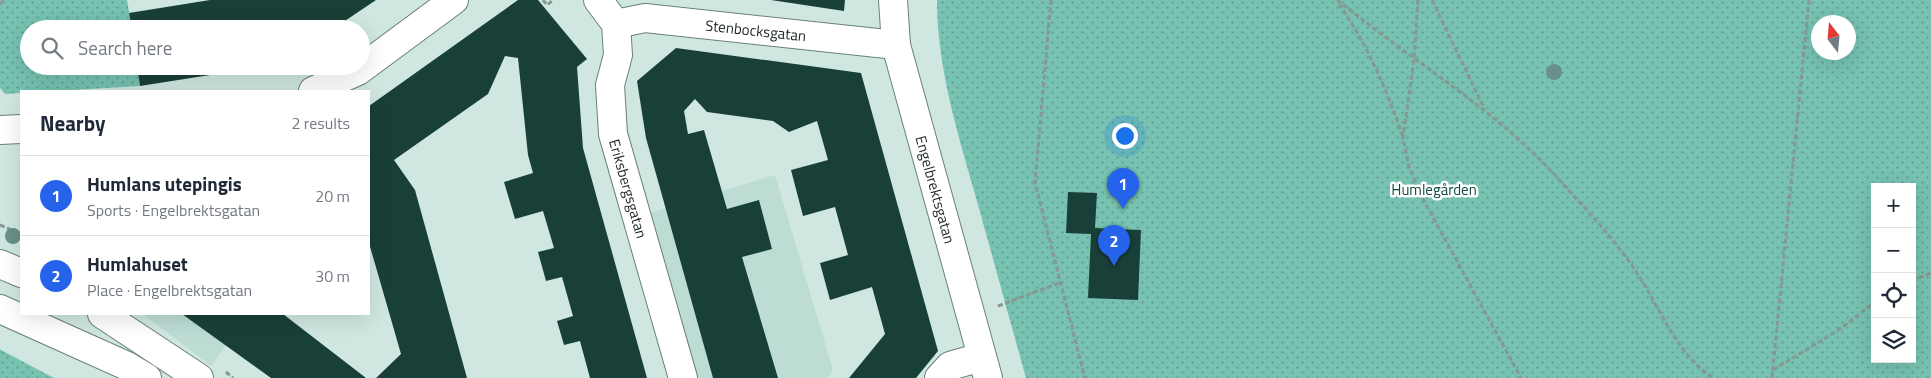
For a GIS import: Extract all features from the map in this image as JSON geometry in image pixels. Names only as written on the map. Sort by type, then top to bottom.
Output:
[{"type":"street","points":[[370,62],[454,0]]},
{"type":"street","points":[[598,0],[616,24]]},
{"type":"street","name":"Engelbrektsgatan","points":[[893,0],[896,45],[984,367]]},
{"type":"street","name":"Stenbocksgatan","points":[[616,24],[645,18],[896,45]]},
{"type":"street","name":"Eriksbergsgatan","points":[[616,24],[618,55],[610,85],[613,134],[683,378]]},
{"type":"street","points":[[315,90],[349,75]]},
{"type":"street","points":[[0,130],[20,129]]},
{"type":"street","points":[[0,264],[20,273]]},
{"type":"street","points":[[0,309],[128,366],[147,378]]},
{"type":"street","points":[[104,315],[199,378]]},
{"type":"street","points":[[939,378],[950,366],[984,367]]},
{"type":"path","points":[[0,4],[5,0]]},
{"type":"path","points":[[543,0],[547,5],[553,0]]},
{"type":"path","points":[[1051,0],[1035,182],[1059,283],[1085,378]]},
{"type":"path","points":[[1336,0],[1485,111],[1528,148],[1618,249],[1640,278],[1657,309],[1689,357],[1704,372],[1714,378]]},
{"type":"path","points":[[1336,0],[1362,38],[1389,98],[1403,138],[1409,167],[1423,199],[1522,378]]},
{"type":"path","points":[[1403,138],[1414,59],[1418,0]]},
{"type":"path","points":[[1432,0],[1485,111]]},
{"type":"path","points":[[1772,378],[1809,0]]},
{"type":"path","points":[[0,224],[20,234]]},
{"type":"path","points":[[1916,279],[1931,273]]},
{"type":"path","points":[[997,306],[1059,283]]},
{"type":"path","points":[[1772,370],[1840,329],[1871,305]]},
{"type":"shaded area","points":[[775,175],[833,370],[827,378],[686,378],[640,216]]},
{"type":"shaded area","points":[[144,315],[247,315],[211,366]]},
{"type":"green space","points":[[0,0],[127,0],[130,20],[20,20],[20,75],[138,75],[140,86],[72,90],[20,90],[20,93],[5,94],[0,88]]},
{"type":"green space","name":"Humlegården","points":[[937,0],[1931,0],[1931,378],[1026,378],[955,122],[940,49]]},
{"type":"green space","points":[[1,350],[54,378],[0,378]]},
{"type":"building","points":[[210,0],[376,0],[346,20],[130,20],[129,13]]},
{"type":"building","points":[[518,0],[538,0],[587,59],[577,67],[583,148],[647,378],[590,378],[580,341],[564,345],[557,321],[573,316],[562,277],[546,281],[538,252],[554,248],[543,211],[515,219],[504,182],[533,173],[528,155],[518,58],[505,56],[488,94],[394,160],[415,190],[467,378],[376,378],[401,354],[370,246],[370,105]]},
{"type":"building","points":[[771,0],[845,0],[844,11]]},
{"type":"building","points":[[676,48],[861,73],[938,351],[916,378],[849,378],[885,334],[872,287],[830,300],[820,263],[848,255],[835,207],[803,216],[791,170],[828,160],[817,121],[789,132],[773,121],[707,112],[695,99],[684,111],[688,134],[704,130],[727,209],[759,200],[772,249],[742,257],[778,378],[713,378],[646,138],[637,81]]},
{"type":"building","points":[[138,75],[210,75],[140,86]]},
{"type":"building","points":[[1068,192],[1097,193],[1095,228],[1141,230],[1138,300],[1088,298],[1091,234],[1066,233]]},
{"type":"building","points":[[183,315],[284,315],[366,378],[271,378]]},
{"type":"place","name":"Humlans utepingis","points":[[1123,209]]},
{"type":"place","name":"Humlahuset","points":[[1114,266]]}]
